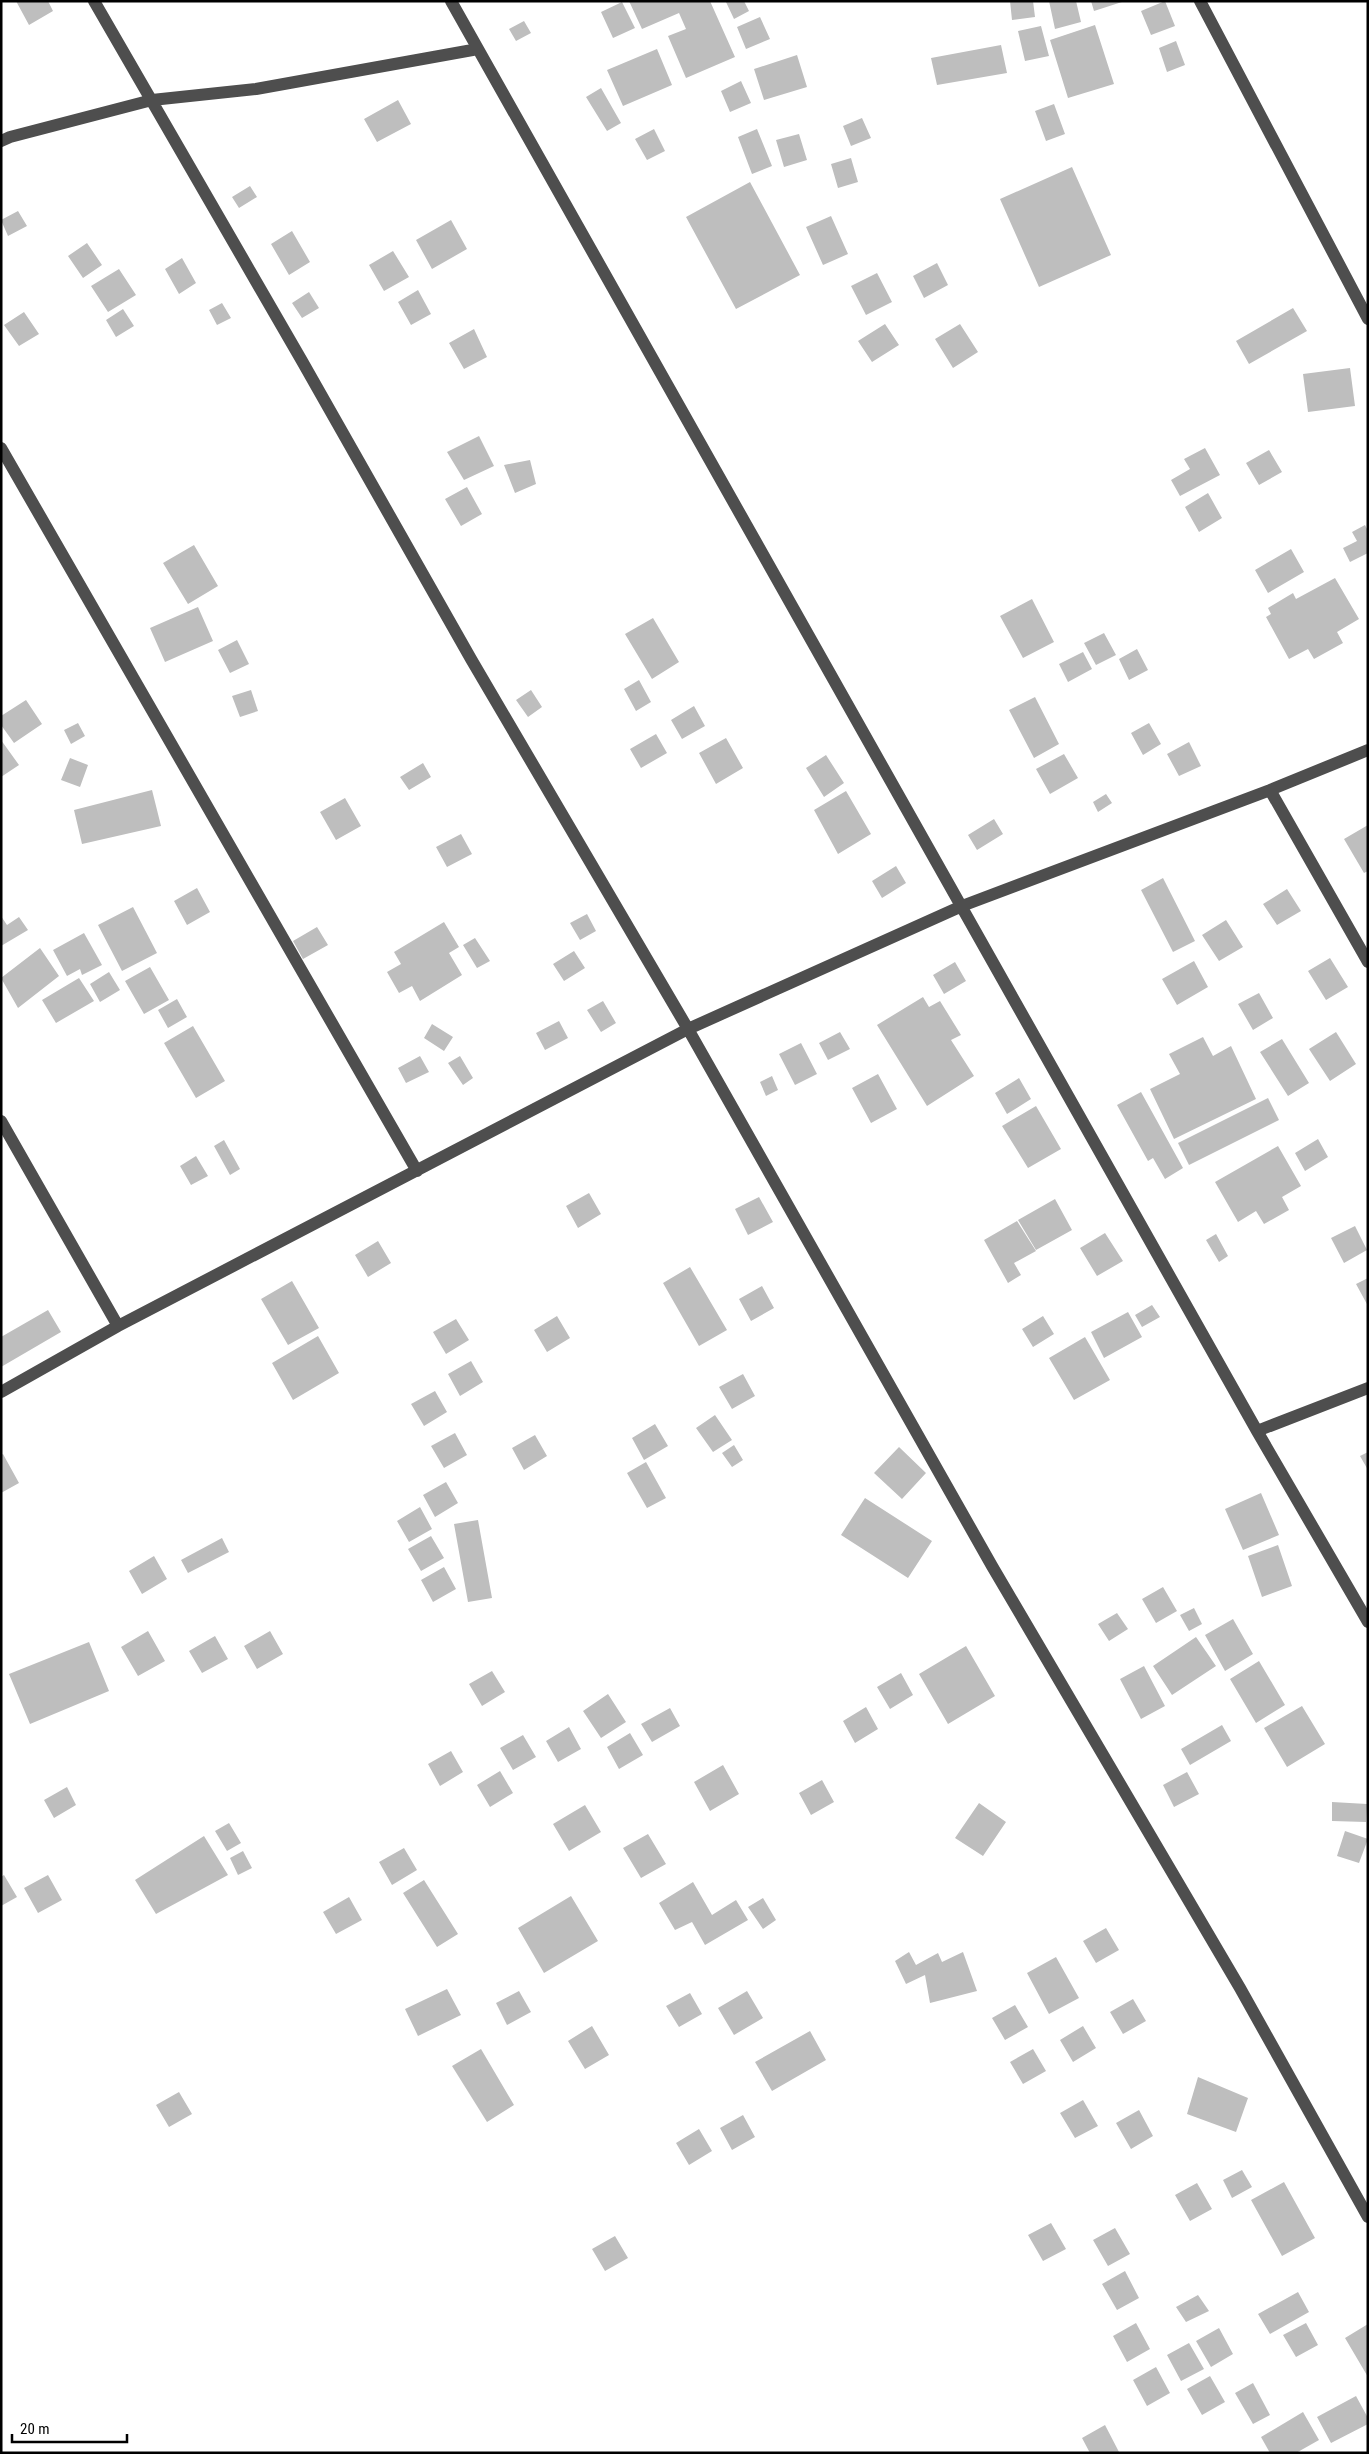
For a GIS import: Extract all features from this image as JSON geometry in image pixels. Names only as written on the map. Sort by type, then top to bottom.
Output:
[{"type":"street","points":[[94,1],[471,659],[688,1028],[992,1566],[1240,1988],[1368,2217]]},
{"type":"street","points":[[451,1],[1257,1431],[1368,1622]]},
{"type":"street","points":[[1200,1],[1368,319]]},
{"type":"street","points":[[1,141],[10,136],[152,100],[256,89],[478,49]]},
{"type":"street","points":[[1,448],[417,1171]]},
{"type":"street","points":[[1,1392],[118,1326],[688,1028],[962,906],[1270,790],[1368,750]]},
{"type":"street","points":[[1270,790],[1368,962]]},
{"type":"street","points":[[1,1122],[118,1326]]},
{"type":"street","points":[[1257,1431],[1368,1388]]},
{"type":"building","points":[[16,1],[48,1],[53,11],[29,25]]},
{"type":"building","points":[[629,1],[710,1],[735,57],[686,78],[668,36],[686,29],[679,13],[642,29]]},
{"type":"building","points":[[744,1],[749,11],[734,19],[726,2]]},
{"type":"building","points":[[1010,1],[1033,1],[1035,17],[1012,20]]},
{"type":"building","points":[[1049,1],[1076,1],[1081,22],[1055,29]]},
{"type":"building","points":[[1091,1],[1122,1],[1122,2],[1094,11]]},
{"type":"building","points":[[1165,1],[1175,26],[1151,35],[1141,11]]},
{"type":"building","points":[[622,2],[635,28],[613,38],[601,12]]},
{"type":"building","points":[[760,17],[770,39],[746,49],[737,27]]},
{"type":"building","points":[[524,21],[531,33],[516,41],[509,29]]},
{"type":"building","points":[[1095,25],[1114,84],[1068,98],[1050,40]]},
{"type":"building","points":[[1041,26],[1049,56],[1025,61],[1018,31]]},
{"type":"building","points":[[1176,41],[1185,65],[1167,72],[1159,48]]},
{"type":"building","points":[[1001,45],[1007,73],[937,85],[931,58]]},
{"type":"building","points":[[657,49],[672,85],[623,106],[607,70]]},
{"type":"building","points":[[797,55],[807,87],[764,100],[754,69]]},
{"type":"building","points":[[741,81],[751,103],[730,112],[721,91]]},
{"type":"building","points":[[601,88],[621,123],[607,131],[586,97]]},
{"type":"building","points":[[398,100],[411,124],[377,142],[364,119]]},
{"type":"building","points":[[1054,104],[1065,134],[1046,141],[1035,111]]},
{"type":"building","points":[[862,118],[871,138],[851,146],[843,126]]},
{"type":"building","points":[[654,129],[665,151],[647,160],[635,139]]},
{"type":"building","points":[[757,129],[772,166],[752,174],[738,137]]},
{"type":"building","points":[[799,134],[807,160],[784,167],[776,140]]},
{"type":"building","points":[[851,158],[858,182],[838,188],[831,164]]},
{"type":"building","points":[[1072,167],[1111,255],[1039,287],[1000,199]]},
{"type":"building","points":[[750,182],[800,275],[736,309],[686,217]]},
{"type":"building","points":[[250,186],[257,197],[239,208],[232,197]]},
{"type":"building","points":[[18,211],[27,226],[8,236],[1,220]]},
{"type":"building","points":[[831,216],[848,254],[823,265],[806,227]]},
{"type":"building","points":[[451,220],[467,249],[432,269],[416,240]]},
{"type":"building","points":[[292,231],[310,262],[289,275],[271,244]]},
{"type":"building","points":[[87,243],[102,265],[83,278],[68,256]]},
{"type":"building","points":[[393,251],[409,277],[384,291],[369,265]]},
{"type":"building","points":[[182,258],[196,283],[179,294],[165,269]]},
{"type":"building","points":[[937,263],[948,285],[924,298],[913,276]]},
{"type":"building","points":[[119,269],[136,295],[108,312],[91,286]]},
{"type":"building","points":[[877,273],[892,302],[866,315],[851,286]]},
{"type":"building","points":[[418,290],[431,314],[411,325],[398,302]]},
{"type":"building","points":[[309,292],[319,308],[302,318],[292,303]]},
{"type":"building","points":[[222,303],[231,318],[217,325],[209,310]]},
{"type":"building","points":[[1293,308],[1307,331],[1249,364],[1236,341]]},
{"type":"building","points":[[123,309],[134,326],[116,337],[106,320]]},
{"type":"building","points":[[24,312],[39,334],[19,346],[4,325]]},
{"type":"building","points":[[885,324],[899,345],[872,362],[858,341]]},
{"type":"building","points":[[960,324],[978,352],[953,368],[935,339]]},
{"type":"building","points":[[474,329],[487,357],[464,369],[449,343]]},
{"type":"building","points":[[1350,368],[1355,406],[1308,412],[1303,374]]},
{"type":"building","points":[[479,436],[494,466],[464,480],[447,452]]},
{"type":"building","points":[[1205,448],[1220,475],[1180,496],[1171,480],[1190,469],[1184,459]]},
{"type":"building","points":[[1269,450],[1282,472],[1259,485],[1246,463]]},
{"type":"building","points":[[530,460],[536,484],[515,493],[504,465]]},
{"type":"building","points":[[467,487],[482,514],[461,526],[445,499]]},
{"type":"building","points":[[1208,493],[1222,518],[1199,532],[1185,507]]},
{"type":"building","points":[[1365,525],[1368,531],[1368,553],[1350,562],[1343,548],[1357,541],[1352,532]]},
{"type":"building","points":[[194,545],[218,586],[188,604],[163,563]]},
{"type":"building","points":[[1291,549],[1304,572],[1268,593],[1255,570]]},
{"type":"building","points":[[1335,578],[1359,619],[1337,632],[1343,643],[1314,659],[1308,649],[1289,659],[1266,617],[1271,614],[1268,608],[1293,593],[1296,599]]},
{"type":"building","points":[[1032,599],[1054,642],[1023,658],[1000,616]]},
{"type":"building","points":[[198,607],[213,641],[165,662],[150,628]]},
{"type":"building","points":[[653,618],[679,662],[652,679],[625,634]]},
{"type":"building","points":[[1104,633],[1116,655],[1096,665],[1084,643]]},
{"type":"building","points":[[237,640],[249,664],[230,673],[218,650]]},
{"type":"building","points":[[1137,649],[1148,670],[1129,680],[1119,659]]},
{"type":"building","points":[[1083,652],[1092,669],[1068,682],[1059,664]]},
{"type":"building","points":[[639,680],[651,702],[636,711],[624,689]]},
{"type":"building","points":[[251,690],[258,711],[240,717],[232,696]]},
{"type":"building","points":[[531,690],[542,707],[528,717],[516,700]]},
{"type":"building","points":[[1035,697],[1059,744],[1034,758],[1009,710]]},
{"type":"building","points":[[26,700],[42,724],[14,743],[1,725],[1,716]]},
{"type":"building","points":[[694,706],[705,726],[682,739],[671,720]]},
{"type":"building","points":[[78,723],[85,736],[71,744],[64,730]]},
{"type":"building","points":[[1149,723],[1161,744],[1143,755],[1131,733]]},
{"type":"building","points":[[656,734],[667,753],[641,768],[630,749]]},
{"type":"building","points":[[726,738],[743,768],[716,784],[699,753]]},
{"type":"building","points":[[1,740],[19,765],[1,777]]},
{"type":"building","points":[[1189,742],[1201,766],[1179,776],[1167,754]]},
{"type":"building","points":[[1064,754],[1078,778],[1050,794],[1036,769]]},
{"type":"building","points":[[826,755],[844,783],[824,797],[806,768]]},
{"type":"building","points":[[70,758],[88,765],[80,787],[61,780]]},
{"type":"building","points":[[423,763],[431,777],[409,790],[400,777]]},
{"type":"building","points":[[152,790],[161,826],[82,844],[74,810]]},
{"type":"building","points":[[846,791],[871,834],[838,854],[814,810]]},
{"type":"building","points":[[1106,794],[1112,803],[1098,812],[1093,802]]},
{"type":"building","points":[[345,798],[361,826],[336,840],[320,812]]},
{"type":"building","points":[[994,819],[1003,834],[977,850],[968,835]]},
{"type":"building","points":[[1368,825],[1368,871],[1364,873],[1344,839]]},
{"type":"building","points":[[461,834],[472,854],[447,867],[436,847]]},
{"type":"building","points":[[896,866],[906,883],[882,898],[872,881]]},
{"type":"building","points":[[1163,878],[1195,941],[1173,952],[1141,890]]},
{"type":"building","points":[[197,888],[210,912],[187,925],[174,901]]},
{"type":"building","points":[[1287,889],[1301,911],[1277,925],[1263,904]]},
{"type":"building","points":[[133,907],[157,953],[122,971],[98,925]]},
{"type":"building","points":[[587,914],[596,931],[580,940],[570,923]]},
{"type":"building","points":[[1,916],[7,925],[19,917],[28,930],[1,946]]},
{"type":"building","points":[[1226,920],[1243,947],[1219,961],[1202,935]]},
{"type":"building","points":[[444,922],[459,947],[449,953],[462,975],[420,1001],[412,986],[399,993],[387,972],[401,964],[394,952]]},
{"type":"building","points":[[317,927],[328,945],[303,959],[293,941]]},
{"type":"building","points":[[84,933],[102,965],[82,975],[80,969],[67,976],[53,950]]},
{"type":"building","points":[[475,938],[490,961],[477,968],[463,945]]},
{"type":"building","points":[[40,948],[59,976],[18,1008],[1,978]]},
{"type":"building","points":[[574,951],[585,968],[564,981],[553,964]]},
{"type":"building","points":[[1330,958],[1348,987],[1326,1000],[1308,971]]},
{"type":"building","points":[[1194,961],[1208,987],[1177,1005],[1162,979]]},
{"type":"building","points":[[955,962],[966,981],[944,994],[933,975]]},
{"type":"building","points":[[150,967],[169,1000],[144,1014],[125,981]]},
{"type":"building","points":[[109,972],[120,990],[100,1002],[90,984]]},
{"type":"building","points":[[79,978],[94,1001],[56,1023],[42,1000]]},
{"type":"building","points":[[1259,993],[1273,1018],[1253,1030],[1238,1004]]},
{"type":"building","points":[[923,997],[929,1007],[940,1001],[961,1035],[951,1040],[974,1076],[927,1106],[877,1025]]},
{"type":"building","points":[[177,999],[187,1017],[168,1028],[158,1010]]},
{"type":"building","points":[[603,1001],[616,1023],[601,1032],[587,1010]]},
{"type":"building","points":[[559,1021],[568,1038],[545,1050],[536,1033]]},
{"type":"building","points":[[432,1024],[453,1037],[444,1051],[424,1038]]},
{"type":"building","points":[[193,1026],[225,1081],[196,1098],[164,1043]]},
{"type":"building","points":[[840,1032],[850,1049],[828,1060],[819,1043]]},
{"type":"building","points":[[1336,1032],[1356,1064],[1330,1081],[1309,1049]]},
{"type":"building","points":[[1203,1037],[1213,1056],[1231,1046],[1256,1099],[1174,1139],[1150,1089],[1180,1074],[1169,1054]]},
{"type":"building","points":[[1282,1039],[1309,1083],[1288,1096],[1260,1052]]},
{"type":"building","points":[[801,1043],[817,1074],[795,1085],[779,1054]]},
{"type":"building","points":[[420,1056],[429,1072],[406,1083],[398,1068]]},
{"type":"building","points":[[460,1056],[473,1078],[463,1085],[448,1063]]},
{"type":"building","points":[[878,1074],[897,1109],[871,1123],[852,1088]]},
{"type":"building","points":[[772,1076],[778,1090],[766,1096],[760,1082]]},
{"type":"building","points":[[1019,1078],[1031,1099],[1007,1114],[995,1093]]},
{"type":"building","points":[[1141,1092],[1183,1168],[1165,1179],[1153,1158],[1148,1161],[1117,1105]]},
{"type":"building","points":[[1268,1098],[1279,1120],[1189,1165],[1178,1143]]},
{"type":"building","points":[[1036,1106],[1061,1149],[1028,1168],[1002,1126]]},
{"type":"building","points":[[1318,1139],[1328,1157],[1305,1171],[1295,1153]]},
{"type":"building","points":[[224,1140],[240,1169],[230,1175],[214,1146]]},
{"type":"building","points":[[1278,1146],[1301,1186],[1282,1197],[1289,1210],[1264,1224],[1256,1211],[1238,1222],[1215,1182]]},
{"type":"building","points":[[196,1156],[208,1176],[191,1185],[180,1166]]},
{"type":"building","points":[[589,1193],[601,1214],[578,1228],[566,1206]]},
{"type":"building","points":[[759,1197],[773,1222],[748,1235],[735,1209]]},
{"type":"building","points":[[1055,1199],[1072,1230],[1036,1250],[1018,1220]]},
{"type":"building","points":[[1017,1221],[1036,1251],[1014,1263],[1021,1275],[1008,1283],[984,1240]]},
{"type":"building","points":[[1355,1226],[1367,1250],[1344,1263],[1331,1238]]},
{"type":"building","points":[[1105,1233],[1123,1261],[1097,1276],[1080,1248]]},
{"type":"building","points":[[1216,1234],[1228,1256],[1219,1262],[1206,1240]]},
{"type":"building","points":[[378,1241],[391,1263],[368,1277],[355,1255]]},
{"type":"building","points":[[690,1267],[727,1330],[699,1346],[663,1283]]},
{"type":"building","points":[[1368,1278],[1368,1306],[1356,1284]]},
{"type":"building","points":[[292,1281],[319,1328],[288,1345],[261,1299]]},
{"type":"building","points":[[762,1286],[774,1308],[751,1321],[739,1299]]},
{"type":"building","points":[[1152,1305],[1160,1317],[1142,1327],[1135,1315]]},
{"type":"building","points":[[48,1310],[61,1332],[1,1367],[1,1337]]},
{"type":"building","points":[[1128,1312],[1142,1337],[1104,1358],[1091,1332]]},
{"type":"building","points":[[557,1316],[570,1338],[547,1352],[534,1330]]},
{"type":"building","points":[[1043,1316],[1054,1334],[1033,1347],[1022,1329]]},
{"type":"building","points":[[456,1319],[469,1340],[446,1354],[433,1332]]},
{"type":"building","points":[[318,1336],[339,1373],[293,1400],[272,1363]]},
{"type":"building","points":[[1085,1337],[1110,1380],[1074,1400],[1049,1358]]},
{"type":"building","points":[[471,1361],[483,1382],[460,1396],[448,1374]]},
{"type":"building","points":[[743,1374],[755,1396],[732,1409],[719,1387]]},
{"type":"building","points":[[435,1391],[447,1412],[424,1426],[411,1404]]},
{"type":"building","points":[[715,1415],[732,1440],[713,1452],[696,1428]]},
{"type":"building","points":[[655,1424],[668,1446],[644,1460],[632,1438]]},
{"type":"building","points":[[455,1433],[467,1455],[444,1468],[431,1446]]},
{"type":"building","points":[[535,1435],[547,1456],[524,1470],[512,1448]]},
{"type":"building","points":[[734,1445],[743,1460],[732,1467],[722,1453]]},
{"type":"building","points":[[899,1447],[926,1473],[902,1499],[874,1473]]},
{"type":"building","points":[[1368,1452],[1368,1470],[1360,1456]]},
{"type":"building","points":[[3,1454],[19,1483],[1,1493],[1,1455]]},
{"type":"building","points":[[646,1462],[666,1498],[647,1508],[627,1473]]},
{"type":"building","points":[[446,1482],[458,1503],[435,1517],[423,1495]]},
{"type":"building","points":[[1261,1493],[1279,1535],[1243,1550],[1225,1509]]},
{"type":"building","points":[[865,1498],[932,1541],[908,1578],[841,1535]]},
{"type":"building","points":[[420,1507],[432,1529],[409,1542],[397,1521]]},
{"type":"building","points":[[478,1520],[492,1598],[468,1602],[454,1524]]},
{"type":"building","points":[[431,1536],[444,1558],[421,1571],[408,1549]]},
{"type":"building","points":[[222,1538],[229,1552],[188,1573],[181,1560]]},
{"type":"building","points":[[1278,1545],[1292,1586],[1262,1597],[1248,1556]]},
{"type":"building","points":[[154,1556],[167,1579],[142,1594],[129,1571]]},
{"type":"building","points":[[444,1567],[456,1589],[433,1602],[421,1580]]},
{"type":"building","points":[[1163,1587],[1177,1611],[1156,1623],[1142,1599]]},
{"type":"building","points":[[1194,1608],[1202,1624],[1189,1631],[1180,1615]]},
{"type":"building","points":[[1117,1613],[1128,1629],[1109,1641],[1098,1624]]},
{"type":"building","points":[[1233,1619],[1253,1654],[1225,1671],[1205,1635]]},
{"type":"building","points":[[148,1631],[165,1661],[138,1676],[121,1647]]},
{"type":"building","points":[[270,1631],[283,1654],[257,1669],[244,1646]]},
{"type":"building","points":[[215,1636],[228,1659],[202,1673],[189,1651]]},
{"type":"building","points":[[1196,1637],[1216,1666],[1172,1695],[1153,1666]]},
{"type":"building","points":[[89,1642],[109,1691],[30,1724],[9,1674]]},
{"type":"building","points":[[966,1646],[995,1696],[948,1724],[919,1674]]},
{"type":"building","points":[[1259,1661],[1285,1705],[1256,1723],[1230,1679]]},
{"type":"building","points":[[1144,1666],[1165,1706],[1141,1719],[1120,1679]]},
{"type":"building","points":[[492,1671],[505,1692],[482,1706],[469,1684]]},
{"type":"building","points":[[901,1673],[913,1695],[890,1709],[877,1687]]},
{"type":"building","points":[[608,1694],[626,1722],[601,1738],[583,1711]]},
{"type":"building","points":[[1302,1706],[1325,1744],[1287,1767],[1264,1728]]},
{"type":"building","points":[[866,1707],[878,1729],[855,1743],[843,1721]]},
{"type":"building","points":[[670,1708],[680,1726],[652,1742],[641,1724]]},
{"type":"building","points":[[1222,1725],[1231,1741],[1190,1765],[1181,1749]]},
{"type":"building","points":[[569,1727],[581,1749],[558,1762],[546,1741]]},
{"type":"building","points":[[630,1733],[643,1755],[619,1769],[607,1747]]},
{"type":"building","points":[[523,1735],[536,1757],[513,1770],[500,1748]]},
{"type":"building","points":[[451,1751],[463,1772],[440,1786],[428,1764]]},
{"type":"building","points":[[723,1765],[739,1794],[710,1811],[694,1782]]},
{"type":"building","points":[[500,1771],[513,1793],[490,1807],[477,1785]]},
{"type":"building","points":[[1187,1772],[1199,1794],[1174,1807],[1163,1785]]},
{"type":"building","points":[[822,1780],[834,1802],[811,1815],[799,1793]]},
{"type":"building","points":[[67,1787],[76,1805],[54,1818],[44,1800]]},
{"type":"building","points":[[1332,1802],[1367,1804],[1366,1822],[1332,1821]]},
{"type":"building","points":[[979,1803],[1006,1822],[983,1856],[955,1838]]},
{"type":"building","points":[[585,1805],[601,1832],[569,1851],[553,1824]]},
{"type":"building","points":[[229,1823],[241,1843],[227,1851],[215,1831]]},
{"type":"building","points":[[1345,1831],[1368,1839],[1359,1863],[1337,1856]]},
{"type":"building","points":[[648,1834],[666,1864],[641,1878],[623,1848]]},
{"type":"building","points":[[204,1836],[228,1875],[156,1914],[135,1880]]},
{"type":"building","points":[[404,1848],[417,1870],[392,1885],[379,1862]]},
{"type":"building","points":[[243,1851],[252,1868],[238,1875],[230,1858]]},
{"type":"building","points":[[4,1875],[17,1897],[1,1906],[1,1877]]},
{"type":"building","points":[[48,1875],[62,1900],[38,1913],[24,1888]]},
{"type":"building","points":[[424,1880],[458,1934],[437,1947],[403,1893]]},
{"type":"building","points":[[693,1882],[712,1915],[736,1900],[748,1920],[705,1945],[692,1922],[675,1930],[659,1903]]},
{"type":"building","points":[[571,1896],[598,1941],[544,1973],[518,1928]]},
{"type":"building","points":[[349,1897],[362,1920],[336,1934],[323,1912]]},
{"type":"building","points":[[763,1898],[776,1920],[763,1929],[748,1907]]},
{"type":"building","points":[[1106,1928],[1119,1950],[1096,1963],[1083,1941]]},
{"type":"building","points":[[909,1952],[916,1965],[938,1953],[942,1962],[963,1952],[977,1991],[930,2003],[925,1975],[906,1984],[895,1961]]},
{"type":"building","points":[[1056,1957],[1079,1998],[1049,2014],[1027,1973]]},
{"type":"building","points":[[447,1989],[461,2015],[418,2036],[405,2009]]},
{"type":"building","points":[[519,1991],[531,2012],[507,2025],[496,2003]]},
{"type":"building","points":[[747,1991],[763,2018],[734,2035],[718,2008]]},
{"type":"building","points":[[690,1993],[702,2014],[679,2027],[666,2006]]},
{"type":"building","points":[[1133,1999],[1146,2021],[1123,2034],[1110,2012]]},
{"type":"building","points":[[1015,2005],[1028,2027],[1005,2040],[992,2018]]},
{"type":"building","points":[[592,2026],[609,2055],[585,2069],[568,2041]]},
{"type":"building","points":[[1083,2026],[1096,2048],[1073,2062],[1060,2040]]},
{"type":"building","points":[[810,2031],[826,2060],[772,2091],[755,2062]]},
{"type":"building","points":[[481,2049],[514,2105],[487,2122],[452,2066]]},
{"type":"building","points":[[1033,2049],[1046,2071],[1023,2084],[1010,2062]]},
{"type":"building","points":[[1198,2077],[1248,2098],[1236,2132],[1187,2114]]},
{"type":"building","points":[[179,2092],[192,2114],[169,2127],[156,2105]]},
{"type":"building","points":[[1083,2100],[1098,2126],[1075,2138],[1060,2113]]},
{"type":"building","points":[[1139,2110],[1153,2136],[1131,2149],[1116,2123]]},
{"type":"building","points":[[743,2115],[755,2137],[732,2150],[720,2128]]},
{"type":"building","points":[[699,2129],[712,2151],[689,2165],[676,2143]]},
{"type":"building","points":[[1242,2170],[1252,2187],[1232,2198],[1223,2180]]},
{"type":"building","points":[[1284,2182],[1315,2238],[1282,2256],[1251,2200]]},
{"type":"building","points":[[1197,2183],[1212,2209],[1190,2221],[1175,2195]]},
{"type":"building","points":[[1051,2223],[1066,2249],[1043,2261],[1028,2235]]},
{"type":"building","points":[[1115,2228],[1130,2254],[1108,2266],[1093,2240]]},
{"type":"building","points":[[615,2236],[628,2258],[605,2271],[592,2249]]},
{"type":"building","points":[[1125,2271],[1139,2298],[1117,2310],[1102,2284]]},
{"type":"building","points":[[1298,2292],[1309,2312],[1270,2334],[1258,2314]]},
{"type":"building","points":[[1198,2295],[1209,2311],[1186,2322],[1176,2307]]},
{"type":"building","points":[[1136,2323],[1150,2349],[1127,2362],[1113,2336]]},
{"type":"building","points":[[1306,2323],[1318,2345],[1296,2357],[1283,2335]]},
{"type":"building","points":[[1368,2324],[1368,2377],[1345,2338]]},
{"type":"building","points":[[1219,2328],[1233,2354],[1211,2367],[1196,2341]]},
{"type":"building","points":[[1189,2343],[1204,2369],[1181,2381],[1167,2355]]},
{"type":"building","points":[[1156,2367],[1170,2393],[1147,2406],[1133,2380]]},
{"type":"building","points":[[1210,2376],[1225,2402],[1202,2415],[1187,2389]]},
{"type":"building","points":[[1253,2383],[1270,2415],[1253,2424],[1235,2393]]},
{"type":"building","points":[[1356,2396],[1368,2418],[1368,2424],[1331,2443],[1317,2417]]},
{"type":"building","points":[[1303,2412],[1319,2440],[1296,2453],[1270,2453],[1261,2437]]},
{"type":"building","points":[[1105,2425],[1119,2452],[1090,2453],[1082,2438]]}]
